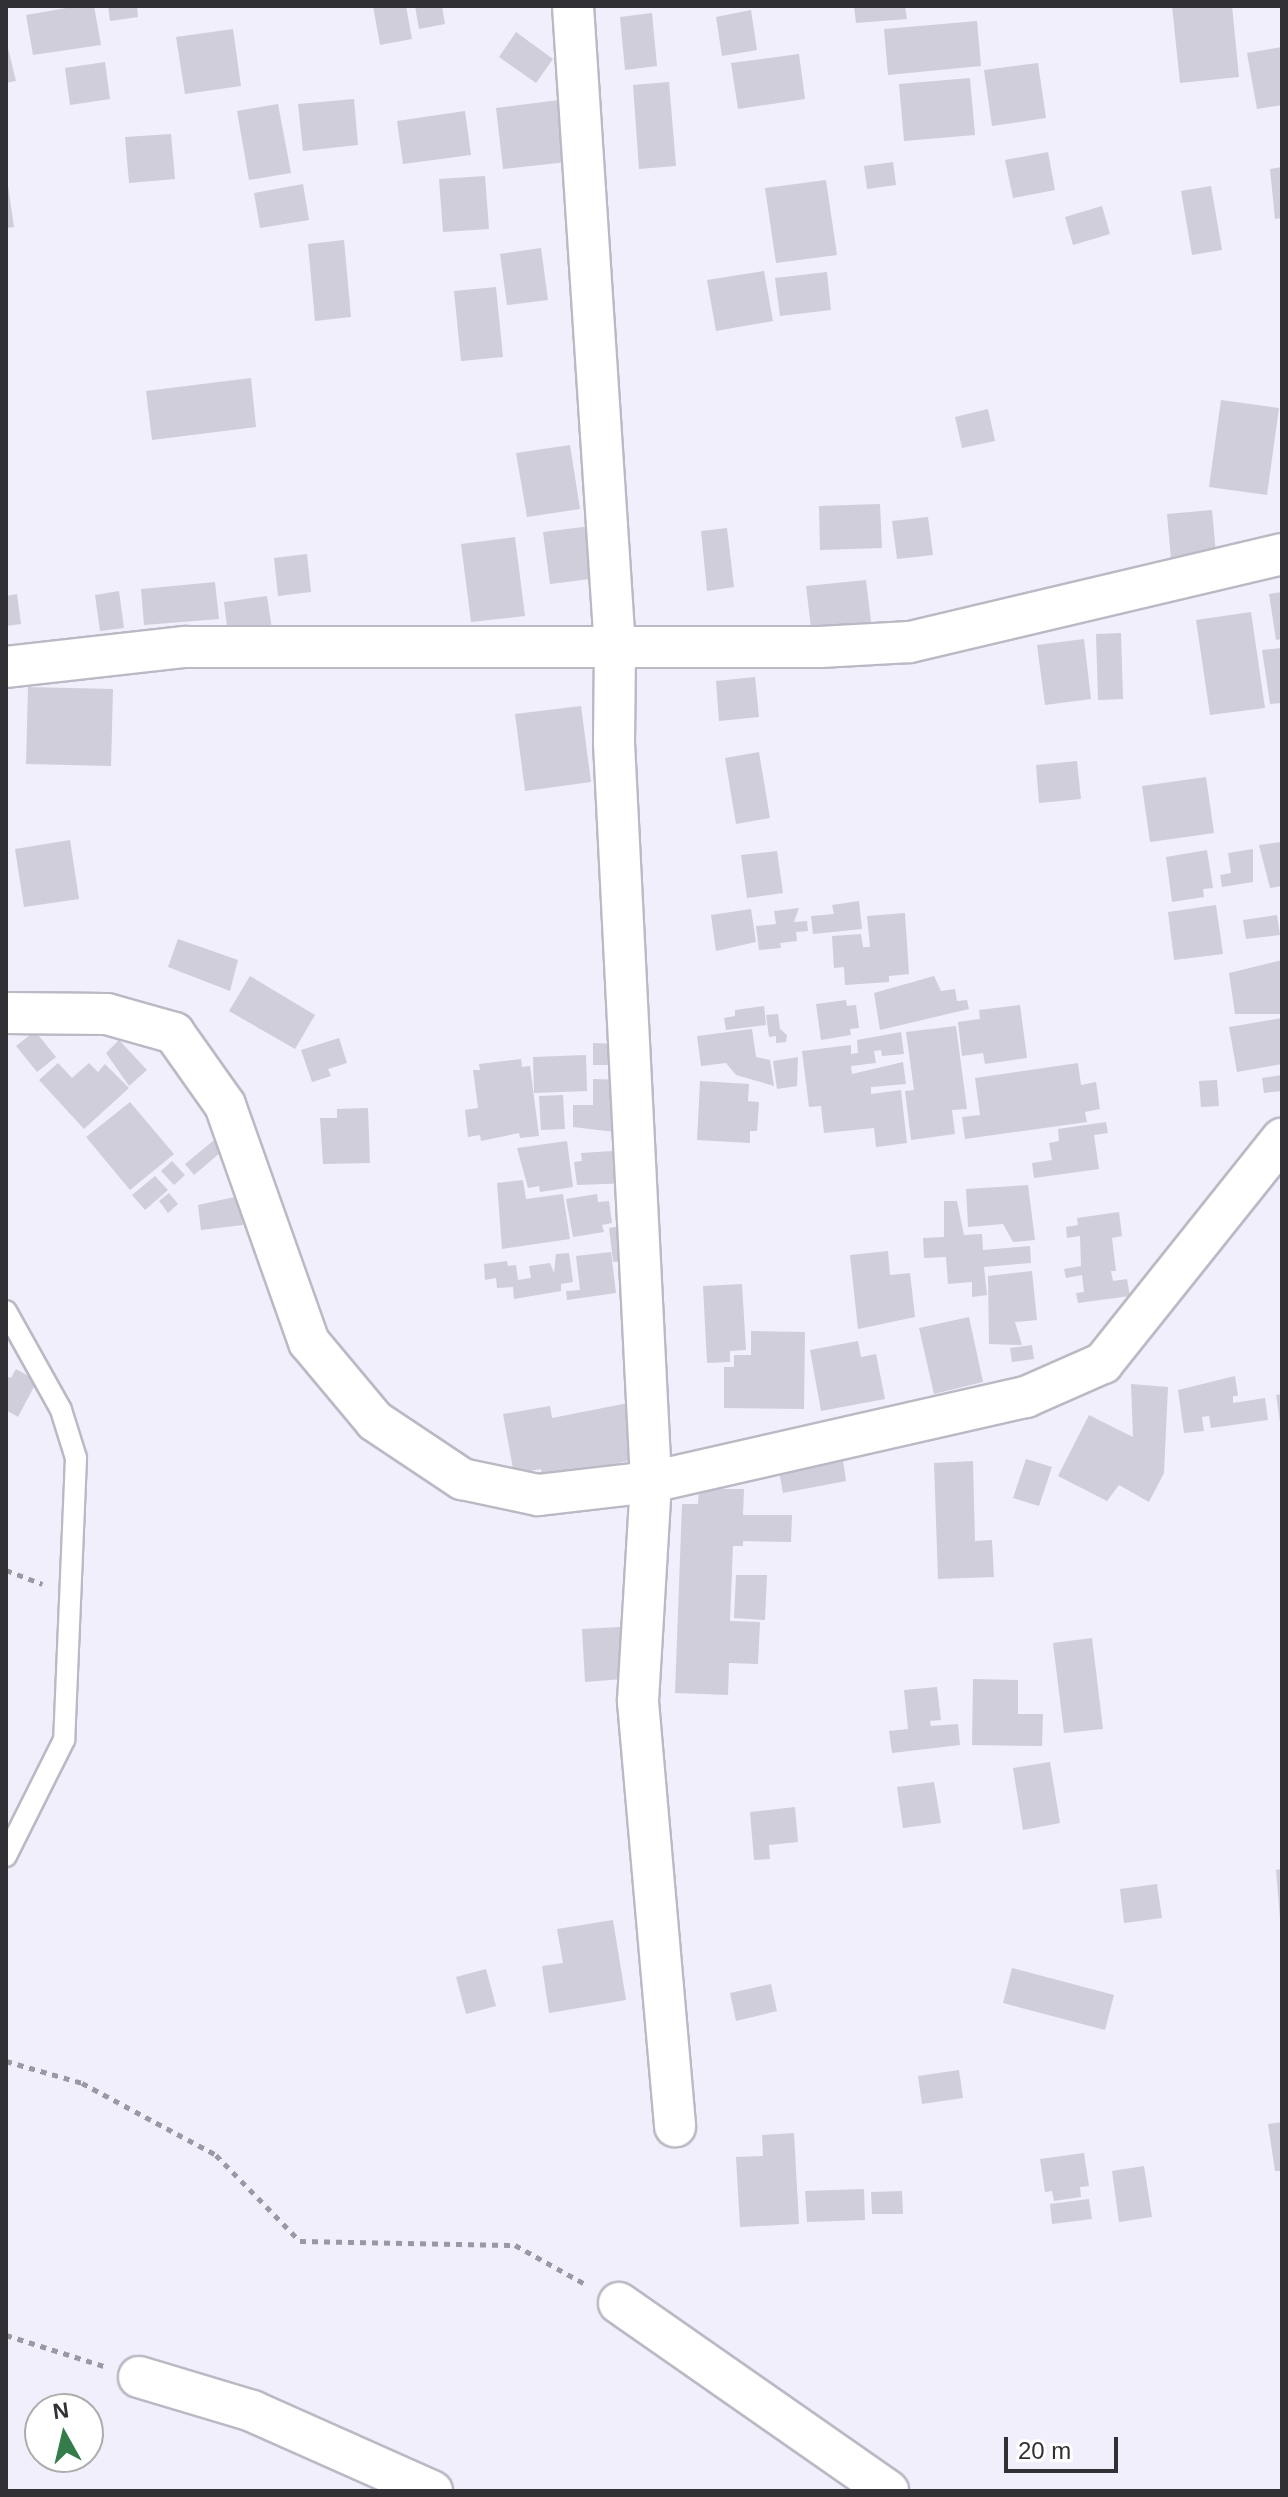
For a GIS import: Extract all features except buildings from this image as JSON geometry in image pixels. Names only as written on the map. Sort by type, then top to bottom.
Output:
[{"type":"street","points":[[573,6],[615,648],[614,743],[651,1482],[638,1702],[675,2126]]},
{"type":"street","points":[[6,667],[185,647],[615,648],[910,642],[1282,554]]},
{"type":"street","points":[[6,1013],[107,1014],[174,1033],[225,1105],[309,1342],[375,1421],[462,1479],[538,1495],[651,1482],[1026,1397],[1103,1363],[1282,1139]]},
{"type":"street","points":[[619,2303],[888,2491]]},
{"type":"street","points":[[139,2377],[252,2411],[432,2491]]},
{"type":"lane","points":[[6,1311],[61,1410],[76,1458],[64,1740],[6,1856]]},
{"type":"path","points":[[6,2061],[82,2083],[216,2155],[300,2241],[515,2245],[619,2303]]},
{"type":"path","points":[[6,2335],[139,2377]]}]
